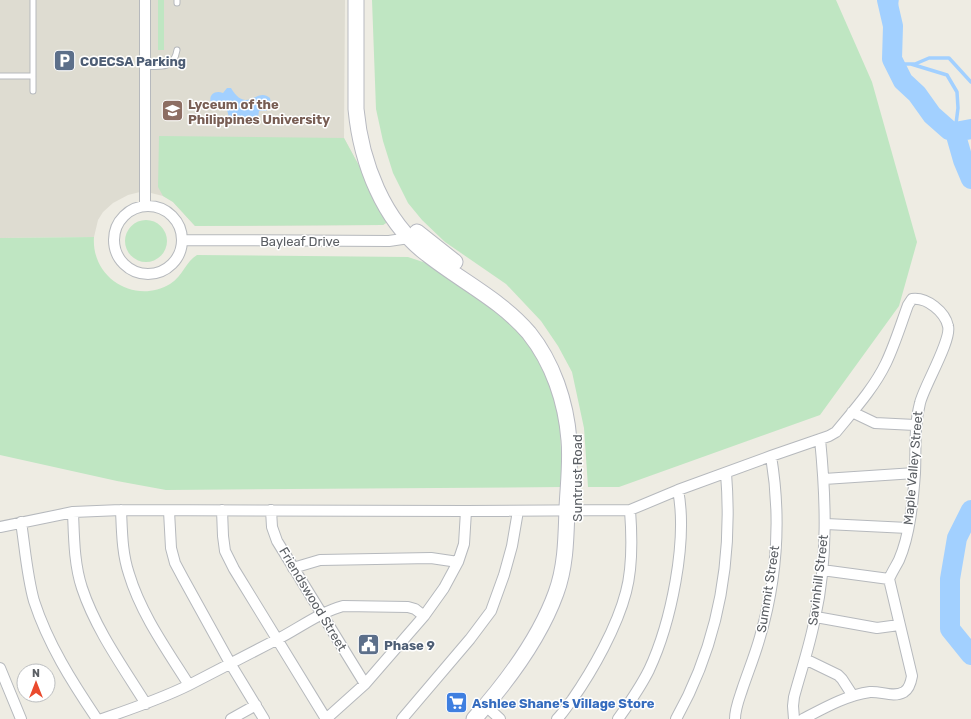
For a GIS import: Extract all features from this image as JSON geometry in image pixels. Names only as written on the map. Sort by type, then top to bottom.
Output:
[{"type":"street","points":[[145,0],[145,205]]},
{"type":"street","points":[[356,0],[356,109],[361,138],[368,163],[380,195],[396,223],[412,235]]},
{"type":"street","points":[[366,0],[367,124],[376,160],[388,191],[412,235]]},
{"type":"street","points":[[145,205],[157,206],[172,215],[180,229],[182,240],[178,256],[172,264],[163,270],[143,274],[132,270],[124,264],[118,256],[114,246],[114,236],[116,226],[126,213],[145,205]]},
{"type":"street","name":"Bayleaf Drive","points":[[182,240],[389,241],[412,235]]},
{"type":"street","name":"Suntrust Road","points":[[412,235],[426,254],[496,302],[529,334],[543,355],[553,374],[561,394],[567,421],[572,511],[557,592],[531,645],[485,716]]},
{"type":"street","name":"Maple Valley Street","points":[[852,412],[874,383],[887,362],[908,305],[912,300],[917,299],[934,307],[944,316],[949,328],[940,356],[922,395],[915,425],[915,473],[908,528],[899,559],[889,579]]},
{"type":"street","points":[[0,527],[73,512],[121,510],[630,510],[678,490],[829,436],[836,432],[852,412],[875,423],[915,425]]},
{"type":"street","name":"Savinhill Street","points":[[794,719],[794,697],[816,617],[822,570],[826,524],[820,439]]},
{"type":"street","name":"Summit Street","points":[[735,719],[737,705],[760,638],[768,603],[773,569],[777,515],[775,483],[771,456]]},
{"type":"street","points":[[676,719],[688,697],[707,651],[714,629],[726,550],[728,498],[726,473]]},
{"type":"street","points":[[824,479],[915,473]]},
{"type":"street","points":[[618,719],[649,670],[671,606],[680,541],[681,506],[678,490]]},
{"type":"street","points":[[121,510],[124,555],[134,591],[148,618],[189,685]]},
{"type":"street","points":[[222,510],[225,551],[234,569],[326,719],[365,684],[424,616],[444,588],[458,562],[464,544],[466,511]]},
{"type":"street","name":"Friendswood Street","points":[[271,510],[272,527],[277,541],[365,684]]},
{"type":"street","points":[[560,718],[593,668],[615,622],[626,591],[632,540],[630,510]]},
{"type":"street","points":[[169,511],[171,548],[175,563],[230,663],[264,719]]},
{"type":"street","points":[[402,719],[470,639],[491,611],[504,576],[512,546],[518,511]]},
{"type":"street","points":[[73,512],[77,566],[82,588],[98,625],[146,704]]},
{"type":"street","points":[[21,522],[29,577],[34,600],[43,626],[51,644],[78,691],[97,719]]},
{"type":"street","points":[[826,524],[908,528]]},
{"type":"street","points":[[293,568],[320,560],[431,558],[458,562]]},
{"type":"street","points":[[803,719],[853,696],[876,692],[896,695],[905,692],[911,684],[912,676],[889,579],[822,570]]},
{"type":"street","points":[[102,719],[146,704],[189,685],[321,614],[343,606],[408,607],[415,609],[424,616]]},
{"type":"street","points":[[816,617],[877,628],[899,625]]},
{"type":"street","points":[[805,659],[838,675],[853,696]]},
{"type":"street","points":[[0,668],[21,719]]},
{"type":"street","points":[[232,719],[256,705]]},
{"type":"lane","points":[[33,0],[33,91]]},
{"type":"lane","points":[[145,66],[161,67],[167,65],[176,57],[177,50]]},
{"type":"lane","points":[[0,76],[33,76]]},
{"type":"shaded area","name":"Lyceum of the Philippines University","points":[[0,0],[345,0],[344,138],[389,221],[383,225],[195,226],[173,202],[163,196],[140,192],[128,195],[113,203],[103,212],[98,220],[94,237],[0,238]]},
{"type":"green space","points":[[158,0],[164,0],[164,50],[158,50]]},
{"type":"green space","points":[[372,0],[836,0],[872,82],[917,242],[899,306],[820,415],[619,487],[588,487],[584,428],[572,372],[558,346],[541,321],[506,284],[445,242],[422,220],[408,203],[393,173],[383,141],[376,109]]},
{"type":"green space","points":[[159,136],[344,138],[389,221],[383,225],[195,226],[173,202],[163,196],[158,187]]},
{"type":"green space","points":[[142,220],[150,220],[158,223],[164,229],[167,241],[164,253],[158,259],[150,262],[142,262],[134,259],[128,253],[125,245],[125,237],[128,229],[134,223]]},
{"type":"green space","points":[[94,237],[95,252],[100,265],[108,275],[118,284],[130,289],[143,291],[157,290],[170,284],[197,255],[408,257],[429,264],[505,318],[523,337],[538,358],[550,383],[560,422],[562,487],[166,490],[117,481],[0,455],[0,238]]},
{"type":"water","points":[[227,88],[231,88],[237,96],[247,100],[265,95],[270,98],[271,105],[266,111],[259,111],[256,120],[252,121],[248,117],[246,123],[236,125],[230,121],[227,110],[214,107],[210,101],[213,94],[216,92],[223,93]]},
{"type":"waterway","points":[[887,0],[893,26],[892,59],[903,81],[917,94],[932,115],[949,130],[955,132],[971,129]]},
{"type":"waterway","points":[[893,34],[897,0]]},
{"type":"waterway","points":[[892,59],[902,64],[915,64],[929,58],[949,58],[971,82]]},
{"type":"waterway","points":[[911,64],[947,75],[957,92],[958,108],[955,132]]},
{"type":"waterway","points":[[955,132],[971,122]]},
{"type":"waterway","points":[[955,132],[963,160],[971,179]]},
{"type":"waterway","points":[[971,510],[957,538],[950,579],[950,629],[971,655]]},
{"type":"place","name":"COECSA Parking","points":[[65,61]]},
{"type":"place","name":"Lyceum of the Philippines University","points":[[172,111]]},
{"type":"place","name":"Phase 9","points":[[369,645]]},
{"type":"place","name":"Ashlee Shane's Village Store","points":[[456,703]]}]
